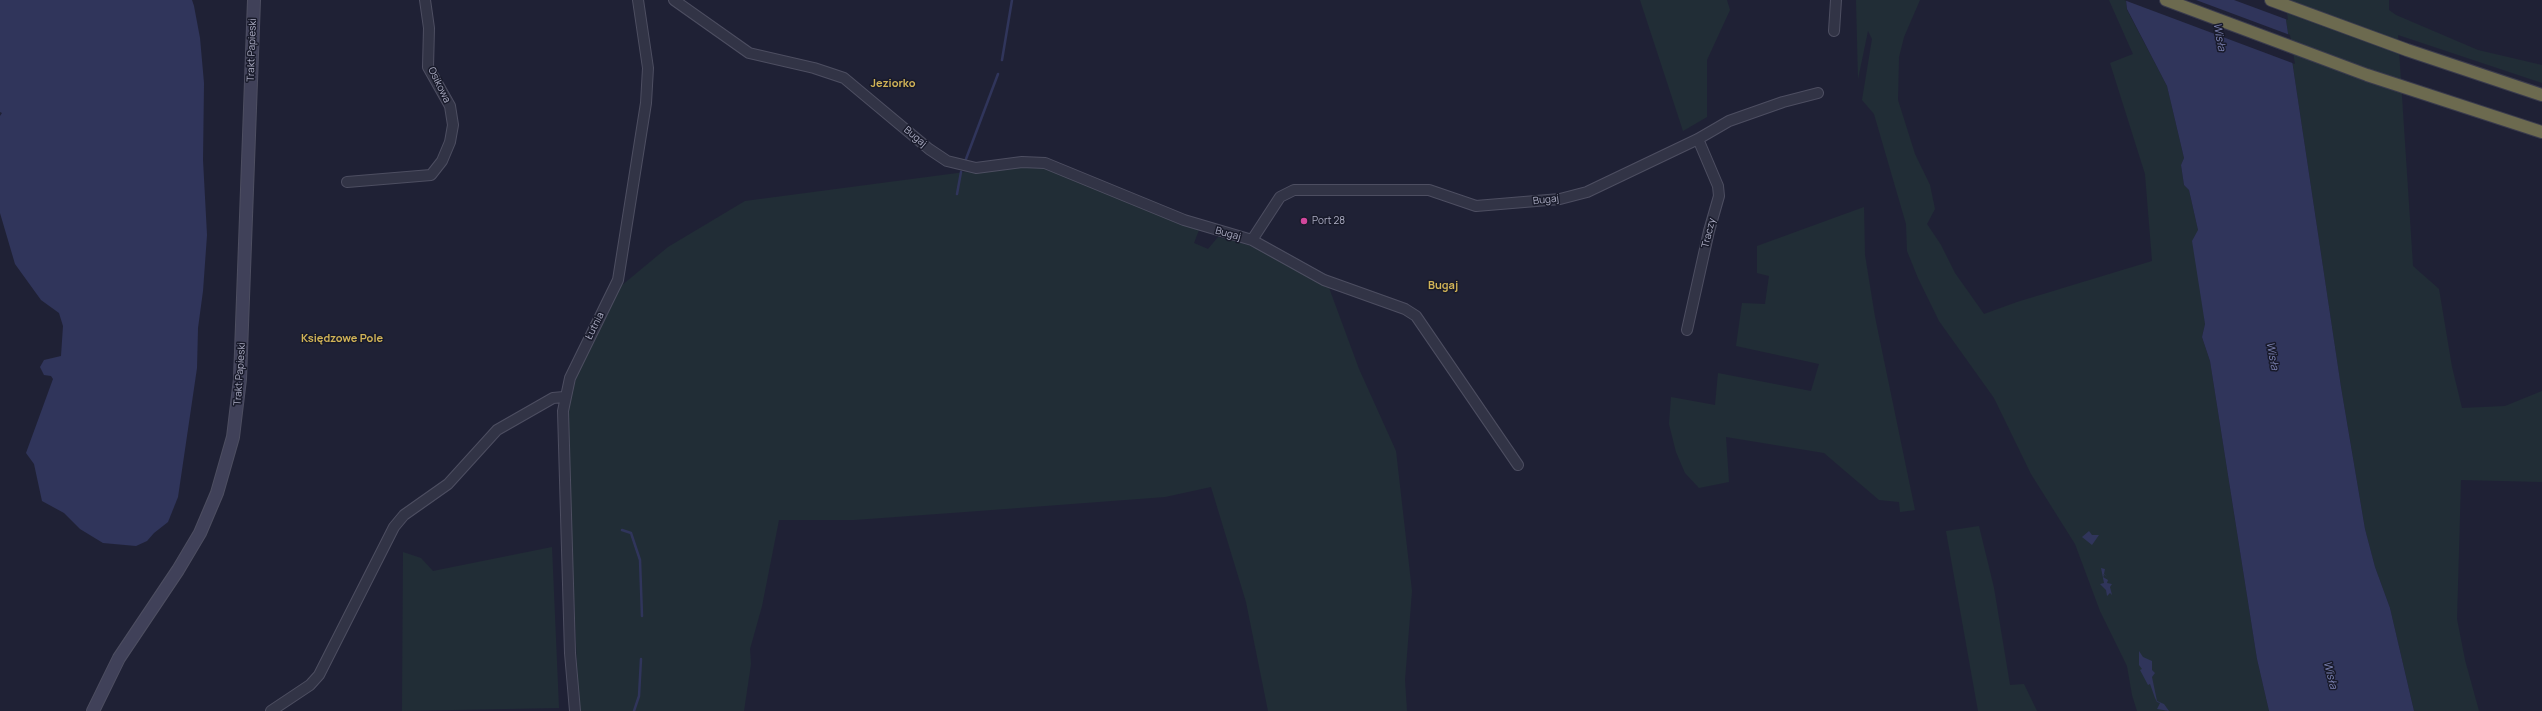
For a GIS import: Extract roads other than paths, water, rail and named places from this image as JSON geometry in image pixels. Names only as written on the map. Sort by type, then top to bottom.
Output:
[{"type":"highway","points":[[2166,0],[2367,75],[2542,132]]},
{"type":"highway","points":[[2271,0],[2407,50],[2542,95]]},
{"type":"street","name":"Trakt Papieski","points":[[93,711],[119,658],[178,570],[200,532],[217,492],[233,438],[240,379],[254,0]]},
{"type":"street","name":"Osikowa","points":[[347,182],[431,175],[442,161],[450,142],[453,125],[450,106],[428,67],[429,28],[425,0]]},
{"type":"street","name":"Łutnia","points":[[575,711],[570,653],[563,434],[564,397],[581,353],[618,280],[646,103],[648,68],[638,0]]},
{"type":"street","name":"Bugaj","points":[[674,0],[749,53],[814,68],[844,78],[929,149],[947,161],[976,168],[1022,162],[1045,163],[1184,220],[1252,240],[1280,197],[1294,190],[1429,190],[1476,206],[1560,199],[1587,192],[1698,139],[1729,121],[1762,108],[1818,93]]},
{"type":"street","points":[[1834,31],[1836,0]]},
{"type":"street","name":"Traczy","points":[[1687,330],[1709,231],[1719,196],[1718,186],[1698,139]]},
{"type":"street","points":[[1252,240],[1324,280],[1406,309],[1416,316],[1518,465]]},
{"type":"street","points":[[272,711],[304,690],[319,675],[394,527],[404,515],[448,484],[497,430],[553,398],[564,397]]},
{"type":"water","points":[[0,0],[192,0],[194,6],[200,38],[204,83],[203,160],[207,235],[203,291],[198,328],[197,368],[178,497],[168,522],[154,533],[147,541],[136,546],[103,543],[80,529],[64,513],[42,501],[34,464],[26,453],[53,379],[51,376],[44,375],[40,367],[44,360],[61,356],[63,326],[59,313],[41,300],[15,264],[0,213],[0,116],[2,113],[0,112]]},
{"type":"water","name":"Wisła","points":[[2126,0],[2283,0],[2341,387],[2365,529],[2375,567],[2390,608],[2414,711],[2269,711],[2257,659],[2210,361],[2202,337],[2205,324],[2192,241],[2198,230],[2189,190],[2184,185],[2181,165],[2184,158],[2167,86],[2127,9]]},
{"type":"water","points":[[2089,531],[2092,535],[2099,535],[2092,545],[2082,537]]},
{"type":"water","points":[[2101,568],[2105,569],[2104,574],[2107,577],[2103,574],[2103,577],[2108,580],[2107,583],[2112,584],[2110,587],[2112,595],[2110,593],[2107,596],[2106,590],[2100,584],[2104,583]]},
{"type":"water","points":[[2139,651],[2143,657],[2152,661],[2152,670],[2155,673],[2152,677],[2157,701],[2164,704],[2169,711],[2157,709],[2160,703],[2157,702],[2150,684],[2148,685],[2140,670],[2142,669],[2139,665]]},
{"type":"waterway","points":[[1002,60],[1012,0]]},
{"type":"waterway","points":[[966,159],[998,74]]},
{"type":"waterway","points":[[957,194],[961,172]]},
{"type":"waterway","points":[[622,530],[631,533],[640,560],[642,616]]},
{"type":"waterway","points":[[634,711],[639,696],[641,659]]},
{"type":"place","name":"Port 28","points":[[1304,221]]},
{"type":"district","name":"Jeziorko","points":[[893,84]]},
{"type":"district","name":"Bugaj","points":[[1443,286]]},
{"type":"district","name":"Księdzowe Pole","points":[[342,339]]}]
